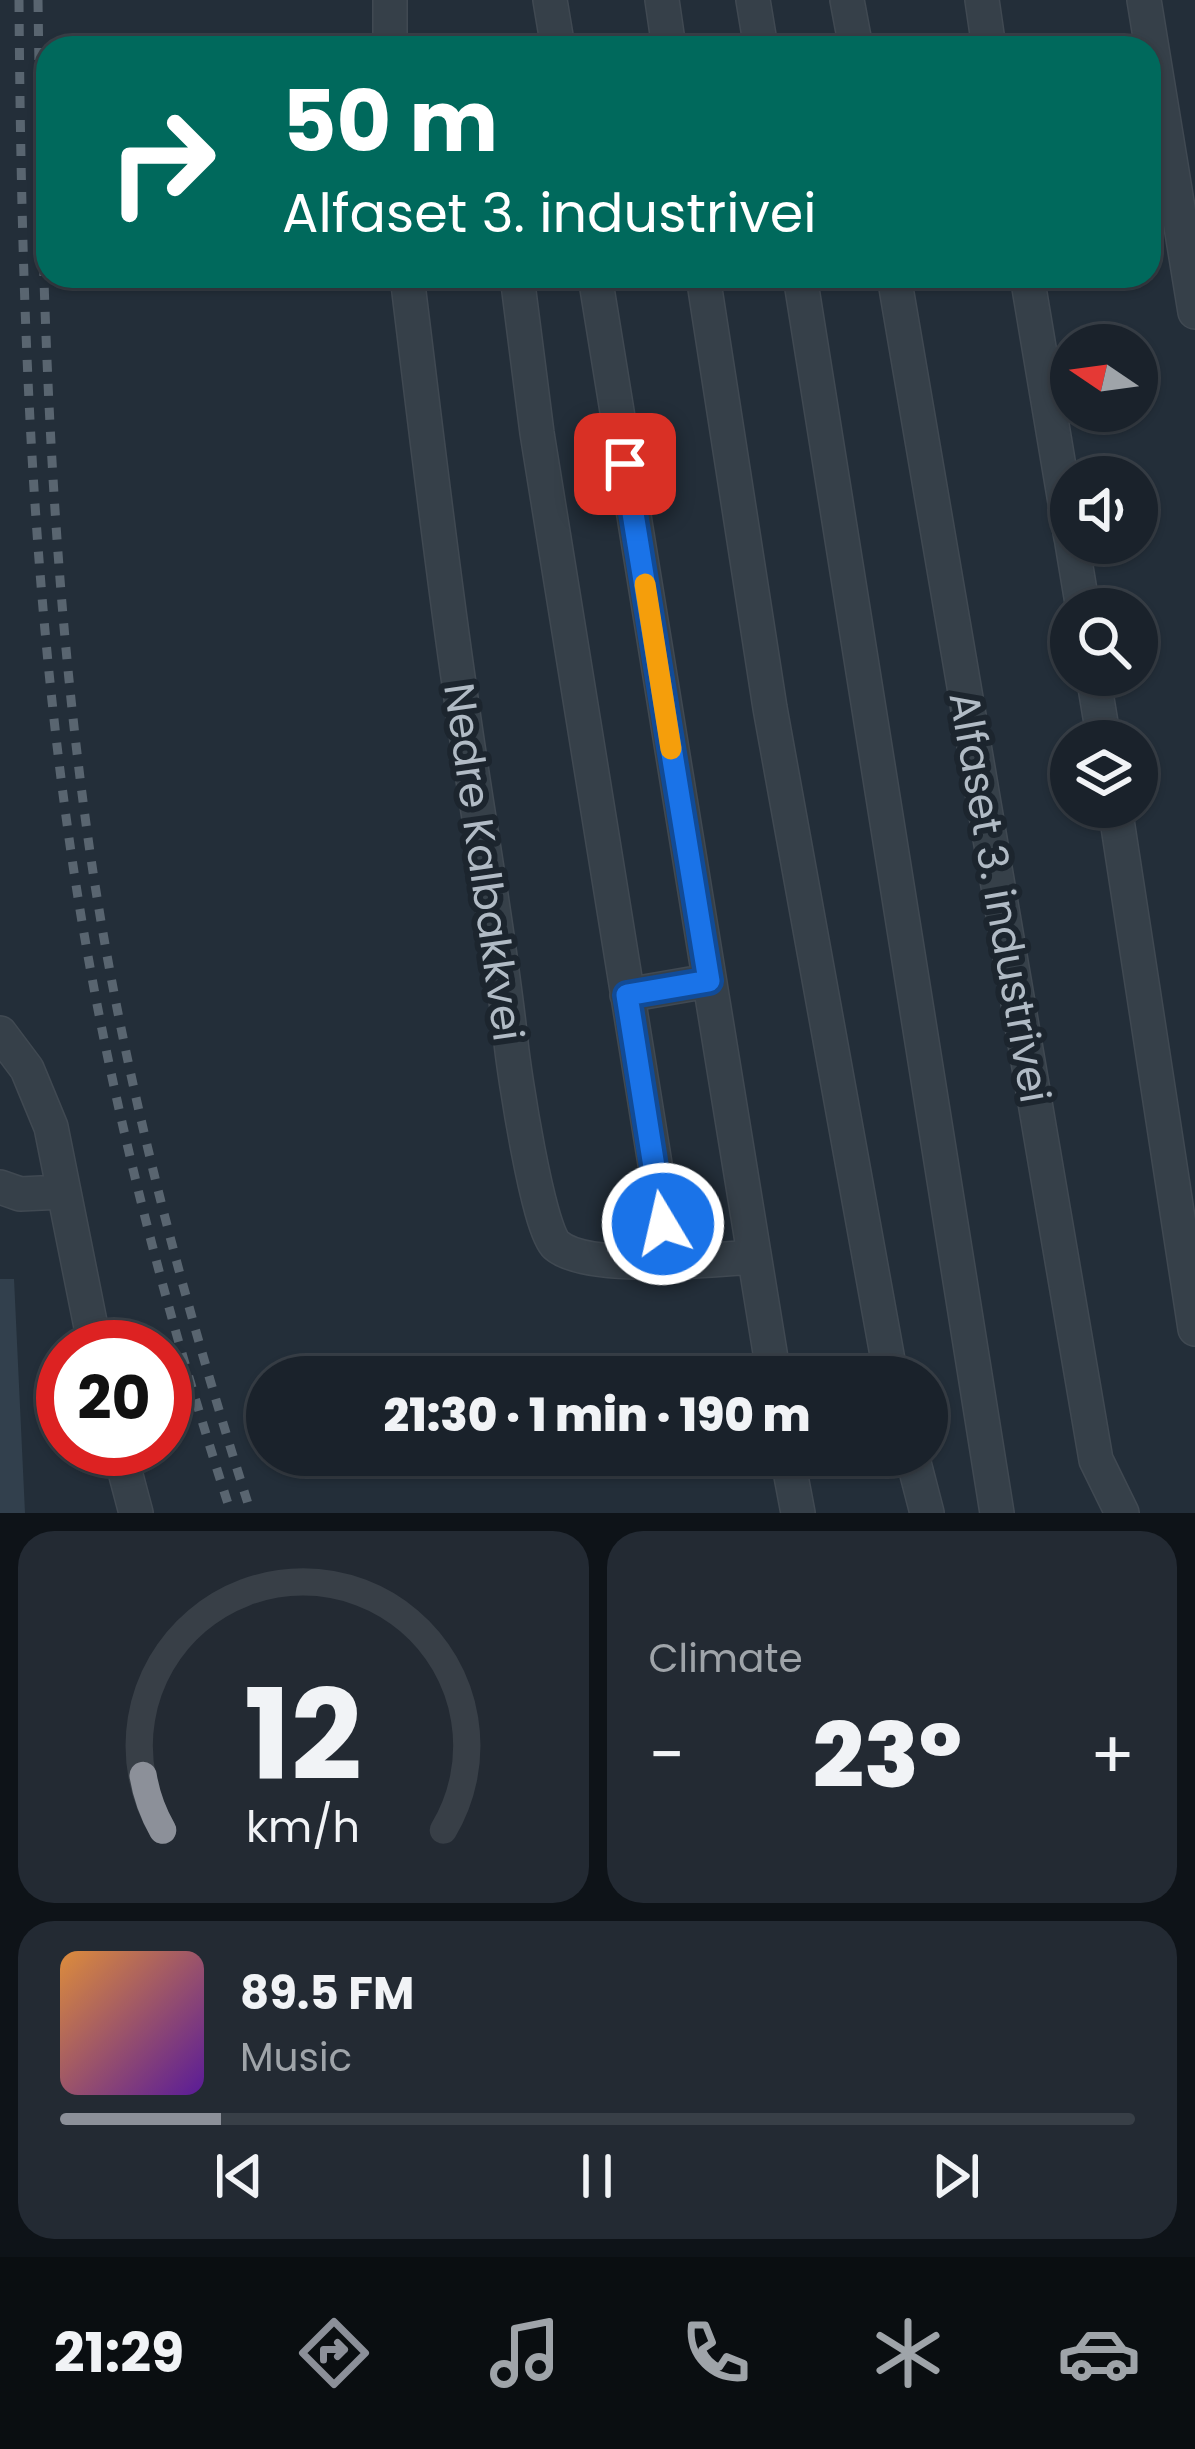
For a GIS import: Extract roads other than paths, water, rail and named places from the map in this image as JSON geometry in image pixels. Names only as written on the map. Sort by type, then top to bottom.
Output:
[{"type":"lane","points":[[390,0],[390,36]]},
{"type":"lane","points":[[550,0],[556,36]]},
{"type":"lane","points":[[662,0],[667,36]]},
{"type":"lane","points":[[753,0],[759,36]]},
{"type":"lane","points":[[848,0],[854,36]]},
{"type":"lane","points":[[982,0],[987,36]]},
{"type":"lane","points":[[1144,0],[1150,36]]},
{"type":"lane","points":[[1161,104],[1195,312]]},
{"type":"lane","name":"Nedre Kalbakkvei","points":[[409,288],[460,694],[499,929],[513,1065],[551,1240],[559,1248],[622,1262],[753,1257]]},
{"type":"lane","points":[[519,288],[537,434],[671,1263]]},
{"type":"lane","points":[[597,288],[770,1356]]},
{"type":"lane","points":[[705,288],[770,708],[887,1356]]},
{"type":"lane","points":[[802,288],[997,1513]]},
{"type":"lane","name":"Alfaset 3. industrivei","points":[[896,288],[1096,1460],[1122,1513]]},
{"type":"lane","points":[[1030,288],[1057,456]]},
{"type":"lane","points":[[1118,828],[1195,1329]]},
{"type":"lane","points":[[627,995],[709,981]]},
{"type":"lane","points":[[0,1033],[27,1069],[51,1127],[89,1320]]},
{"type":"lane","points":[[0,1187],[20,1194],[63,1192]]},
{"type":"lane","points":[[126,1476],[136,1513]]},
{"type":"lane","points":[[791,1476],[798,1513]]},
{"type":"lane","points":[[917,1476],[927,1513]]},
{"type":"railway","points":[[19,0],[30,427],[46,640],[71,852],[100,1020],[137,1186],[231,1513]]},
{"type":"railway","points":[[38,0],[39,36]]},
{"type":"railway","points":[[44,288],[65,640],[104,936],[157,1186],[251,1513]]}]
